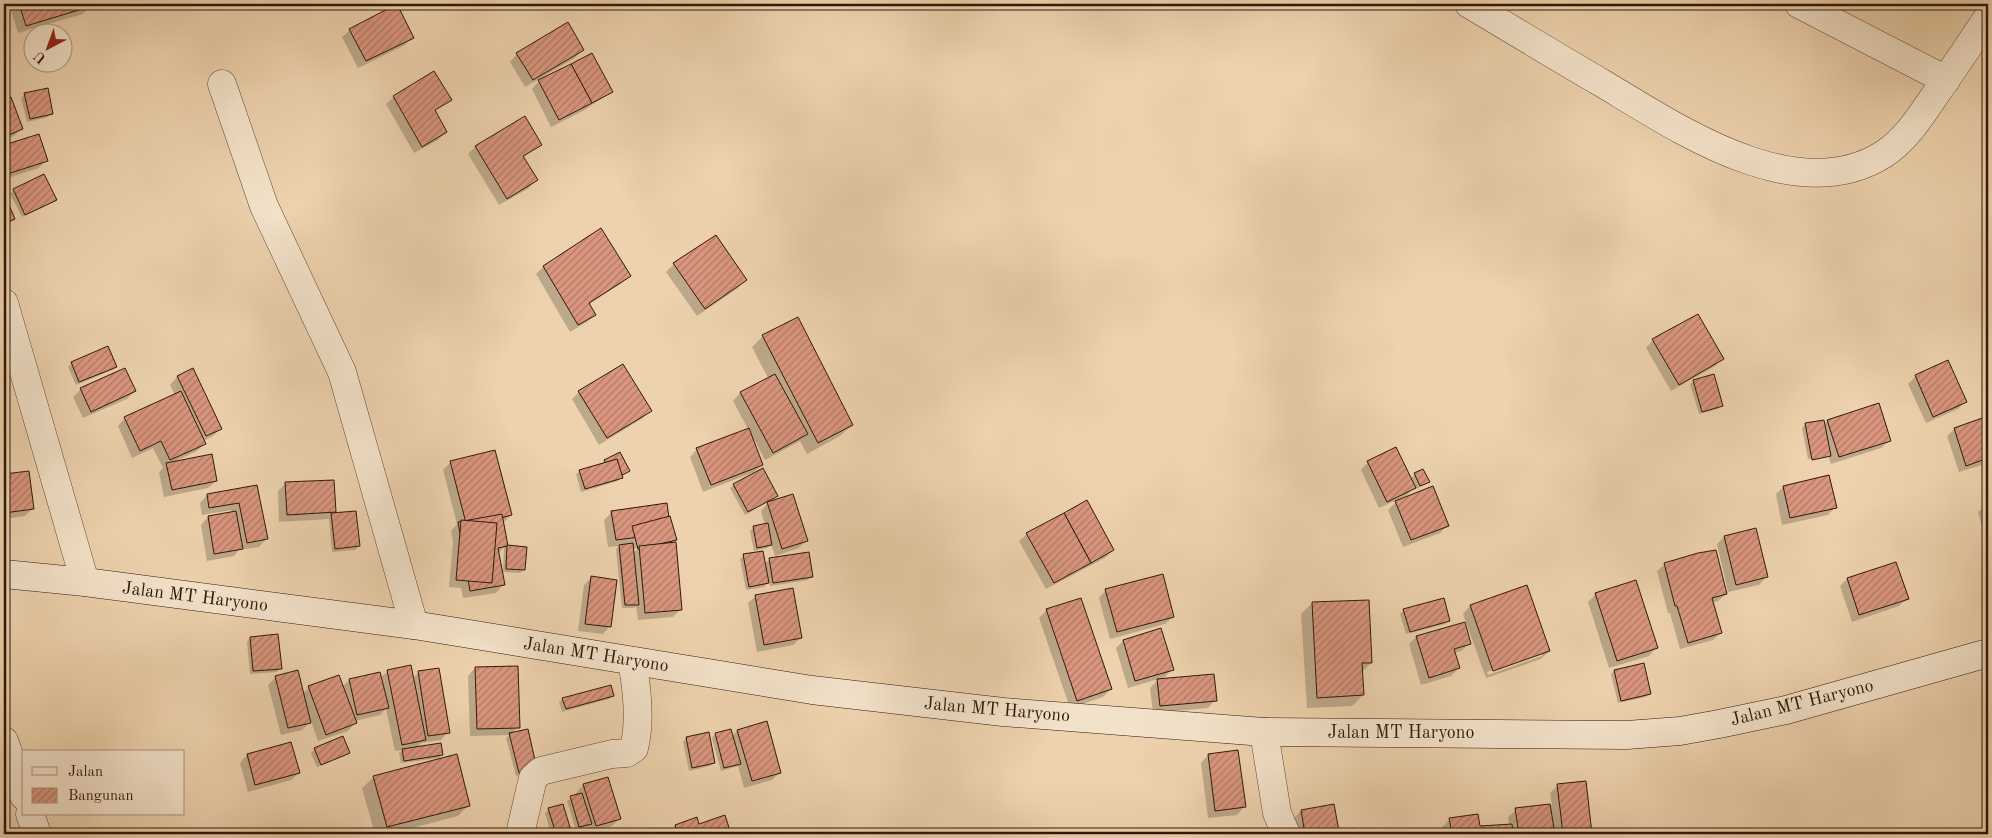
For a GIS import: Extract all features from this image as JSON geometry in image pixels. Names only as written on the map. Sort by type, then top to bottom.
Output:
[{"type":"street","points":[[1469,4],[1688,134],[1750,161],[1790,170],[1831,173],[1859,165],[1883,154],[1907,135],[1988,17]]},
{"type":"street","points":[[1799,4],[1946,80]]},
{"type":"street","points":[[222,84],[264,206],[342,372],[414,625]]},
{"type":"street","points":[[4,303],[85,582]]},
{"type":"street","name":"Jalan MT Haryono","points":[[4,574],[85,582],[414,625],[812,690],[1003,712],[1264,732],[1627,735],[1680,731],[1786,710],[1988,653]]},
{"type":"street","points":[[520,834],[533,778],[541,772],[603,756],[627,753],[634,748],[638,735],[632,661]]},
{"type":"street","points":[[1264,732],[1277,813],[1286,834]]},
{"type":"street","points":[[4,741],[22,790]]},
{"type":"street","points":[[31,816],[38,834]]},
{"type":"building","points":[[19,4],[91,4],[92,6],[39,22],[25,22]]},
{"type":"building","points":[[397,4],[414,38],[366,61],[349,29]]},
{"type":"building","points":[[568,22],[584,50],[533,80],[516,53]]},
{"type":"building","points":[[592,53],[613,92],[592,103],[571,64]]},
{"type":"building","points":[[571,64],[592,103],[559,120],[538,80]]},
{"type":"building","points":[[434,71],[452,100],[435,110],[447,132],[422,147],[393,96]]},
{"type":"building","points":[[48,88],[53,114],[30,119],[24,93]]},
{"type":"building","points":[[11,97],[23,129],[4,137],[4,100]]},
{"type":"building","points":[[525,116],[542,145],[523,156],[538,180],[507,199],[475,146]]},
{"type":"building","points":[[39,134],[48,161],[4,175],[4,145]]},
{"type":"building","points":[[44,174],[57,200],[25,215],[13,189]]},
{"type":"building","points":[[4,193],[15,219],[4,224]]},
{"type":"building","points":[[601,228],[631,276],[589,303],[596,315],[578,325],[543,266]]},
{"type":"building","points":[[716,235],[747,280],[705,309],[673,263]]},
{"type":"building","points":[[1698,314],[1724,359],[1679,385],[1652,339]]},
{"type":"building","points":[[798,317],[853,425],[818,443],[762,335]]},
{"type":"building","points":[[108,346],[117,367],[79,382],[71,362]]},
{"type":"building","points":[[1948,360],[1967,402],[1933,417],[1915,375]]},
{"type":"building","points":[[623,364],[652,411],[607,438],[578,391]]},
{"type":"building","points":[[125,368],[136,391],[91,412],[80,388]]},
{"type":"building","points":[[193,368],[222,429],[206,436],[177,376]]},
{"type":"building","points":[[775,374],[808,434],[773,453],[740,392]]},
{"type":"building","points":[[1714,374],[1723,406],[1702,412],[1693,380]]},
{"type":"building","points":[[181,391],[206,444],[170,460],[161,441],[140,451],[124,417]]},
{"type":"building","points":[[1879,403],[1891,441],[1839,457],[1827,420]]},
{"type":"building","points":[[1988,416],[1988,458],[1966,466],[1954,428]]},
{"type":"building","points":[[1824,420],[1831,456],[1812,460],[1805,423]]},
{"type":"building","points":[[749,428],[763,465],[711,485],[696,448]]},
{"type":"building","points":[[1396,447],[1416,488],[1387,502],[1367,461]]},
{"type":"building","points":[[495,450],[512,515],[467,527],[450,461]]},
{"type":"building","points":[[620,452],[630,471],[615,479],[604,460]]},
{"type":"building","points":[[212,454],[217,481],[172,490],[166,463]]},
{"type":"building","points":[[617,459],[623,478],[585,489],[579,470]]},
{"type":"building","points":[[763,468],[778,496],[748,512],[733,484]]},
{"type":"building","points":[[1423,469],[1430,482],[1420,486],[1414,473]]},
{"type":"building","points":[[29,471],[34,509],[4,513],[4,474]]},
{"type":"building","points":[[1829,475],[1837,508],[1790,518],[1783,486]]},
{"type":"building","points":[[334,480],[336,512],[287,515],[285,482]]},
{"type":"building","points":[[257,485],[268,539],[247,543],[239,503],[209,508],[207,494]]},
{"type":"building","points":[[1433,486],[1449,526],[1411,540],[1395,501]]},
{"type":"building","points":[[793,494],[808,541],[782,549],[767,502]]},
{"type":"building","points":[[1087,500],[1114,550],[1091,563],[1064,513]]},
{"type":"building","points":[[1988,502],[1988,516],[1984,503]]},
{"type":"building","points":[[667,503],[671,533],[616,540],[611,511]]},
{"type":"building","points":[[236,511],[243,549],[214,554],[208,516]]},
{"type":"building","points":[[356,511],[360,546],[335,549],[331,513]]},
{"type":"building","points":[[1064,513],[1091,563],[1054,583],[1026,533]]},
{"type":"building","points":[[502,514],[508,546],[498,548],[505,585],[470,591],[458,522]]},
{"type":"building","points":[[670,516],[677,540],[638,549],[632,526]]},
{"type":"building","points":[[461,520],[497,523],[492,583],[456,580]]},
{"type":"building","points":[[768,523],[772,545],[757,548],[753,526]]},
{"type":"building","points":[[1756,528],[1768,577],[1736,585],[1724,536]]},
{"type":"building","points":[[676,542],[682,610],[645,613],[639,546]]},
{"type":"building","points":[[633,543],[639,605],[625,605],[619,545]]},
{"type":"building","points":[[507,545],[527,547],[525,570],[506,569]]},
{"type":"building","points":[[1716,550],[1727,594],[1712,598],[1722,633],[1688,643],[1677,606],[1675,606],[1664,563]]},
{"type":"building","points":[[763,551],[769,583],[749,587],[743,554]]},
{"type":"building","points":[[809,552],[813,577],[773,583],[769,558]]},
{"type":"building","points":[[1896,562],[1909,599],[1859,615],[1847,578]]},
{"type":"building","points":[[1163,574],[1174,617],[1117,632],[1105,589]]},
{"type":"building","points":[[591,576],[617,580],[611,627],[585,624]]},
{"type":"building","points":[[1636,580],[1658,648],[1617,661],[1595,593]]},
{"type":"building","points":[[1527,585],[1550,651],[1493,671],[1470,605]]},
{"type":"building","points":[[793,588],[802,638],[764,645],[755,595]]},
{"type":"building","points":[[1081,598],[1112,689],[1077,701],[1046,609]]},
{"type":"building","points":[[1444,598],[1450,621],[1410,632],[1403,609]]},
{"type":"building","points":[[1369,600],[1372,663],[1362,663],[1364,695],[1317,698],[1312,602]]},
{"type":"building","points":[[1465,622],[1471,644],[1454,649],[1460,668],[1429,678],[1416,636]]},
{"type":"building","points":[[1161,628],[1174,670],[1135,681],[1123,640]]},
{"type":"building","points":[[278,634],[282,669],[253,671],[250,637]]},
{"type":"building","points":[[1644,663],[1651,694],[1621,701],[1614,670]]},
{"type":"building","points":[[411,665],[426,740],[402,745],[387,670]]},
{"type":"building","points":[[518,666],[520,728],[477,729],[475,667]]},
{"type":"building","points":[[439,668],[450,733],[428,736],[418,671]]},
{"type":"building","points":[[298,670],[311,723],[288,728],[275,676]]},
{"type":"building","points":[[380,672],[389,708],[357,715],[349,679]]},
{"type":"building","points":[[1214,674],[1217,701],[1160,706],[1157,679]]},
{"type":"building","points":[[339,675],[357,723],[326,735],[308,686]]},
{"type":"building","points":[[611,685],[614,696],[566,709],[562,698]]},
{"type":"building","points":[[767,721],[781,773],[752,781],[737,730]]},
{"type":"building","points":[[528,729],[537,769],[519,773],[509,733]]},
{"type":"building","points":[[731,729],[741,764],[724,768],[715,733]]},
{"type":"building","points":[[709,732],[715,763],[692,768],[686,737]]},
{"type":"building","points":[[343,736],[350,753],[321,765],[314,748]]},
{"type":"building","points":[[291,742],[300,773],[255,785],[247,754]]},
{"type":"building","points":[[441,743],[443,755],[404,761],[402,749]]},
{"type":"building","points":[[1238,750],[1246,807],[1215,811],[1208,754]]},
{"type":"building","points":[[457,754],[470,806],[387,827],[373,776]]},
{"type":"building","points":[[608,777],[621,819],[596,826],[583,784]]},
{"type":"building","points":[[1586,781],[1592,834],[1563,834],[1557,784]]},
{"type":"building","points":[[582,793],[592,824],[579,827],[570,796]]},
{"type":"building","points":[[563,804],[572,834],[556,834],[548,808]]},
{"type":"building","points":[[1334,804],[1339,831],[1355,828],[1356,834],[1305,834],[1301,810]]},
{"type":"building","points":[[1550,804],[1555,834],[1519,834],[1515,808]]},
{"type":"building","points":[[1478,814],[1480,826],[1512,824],[1513,834],[1452,834],[1449,818]]},
{"type":"building","points":[[725,815],[731,834],[678,834],[675,825],[697,817],[699,824]]}]
